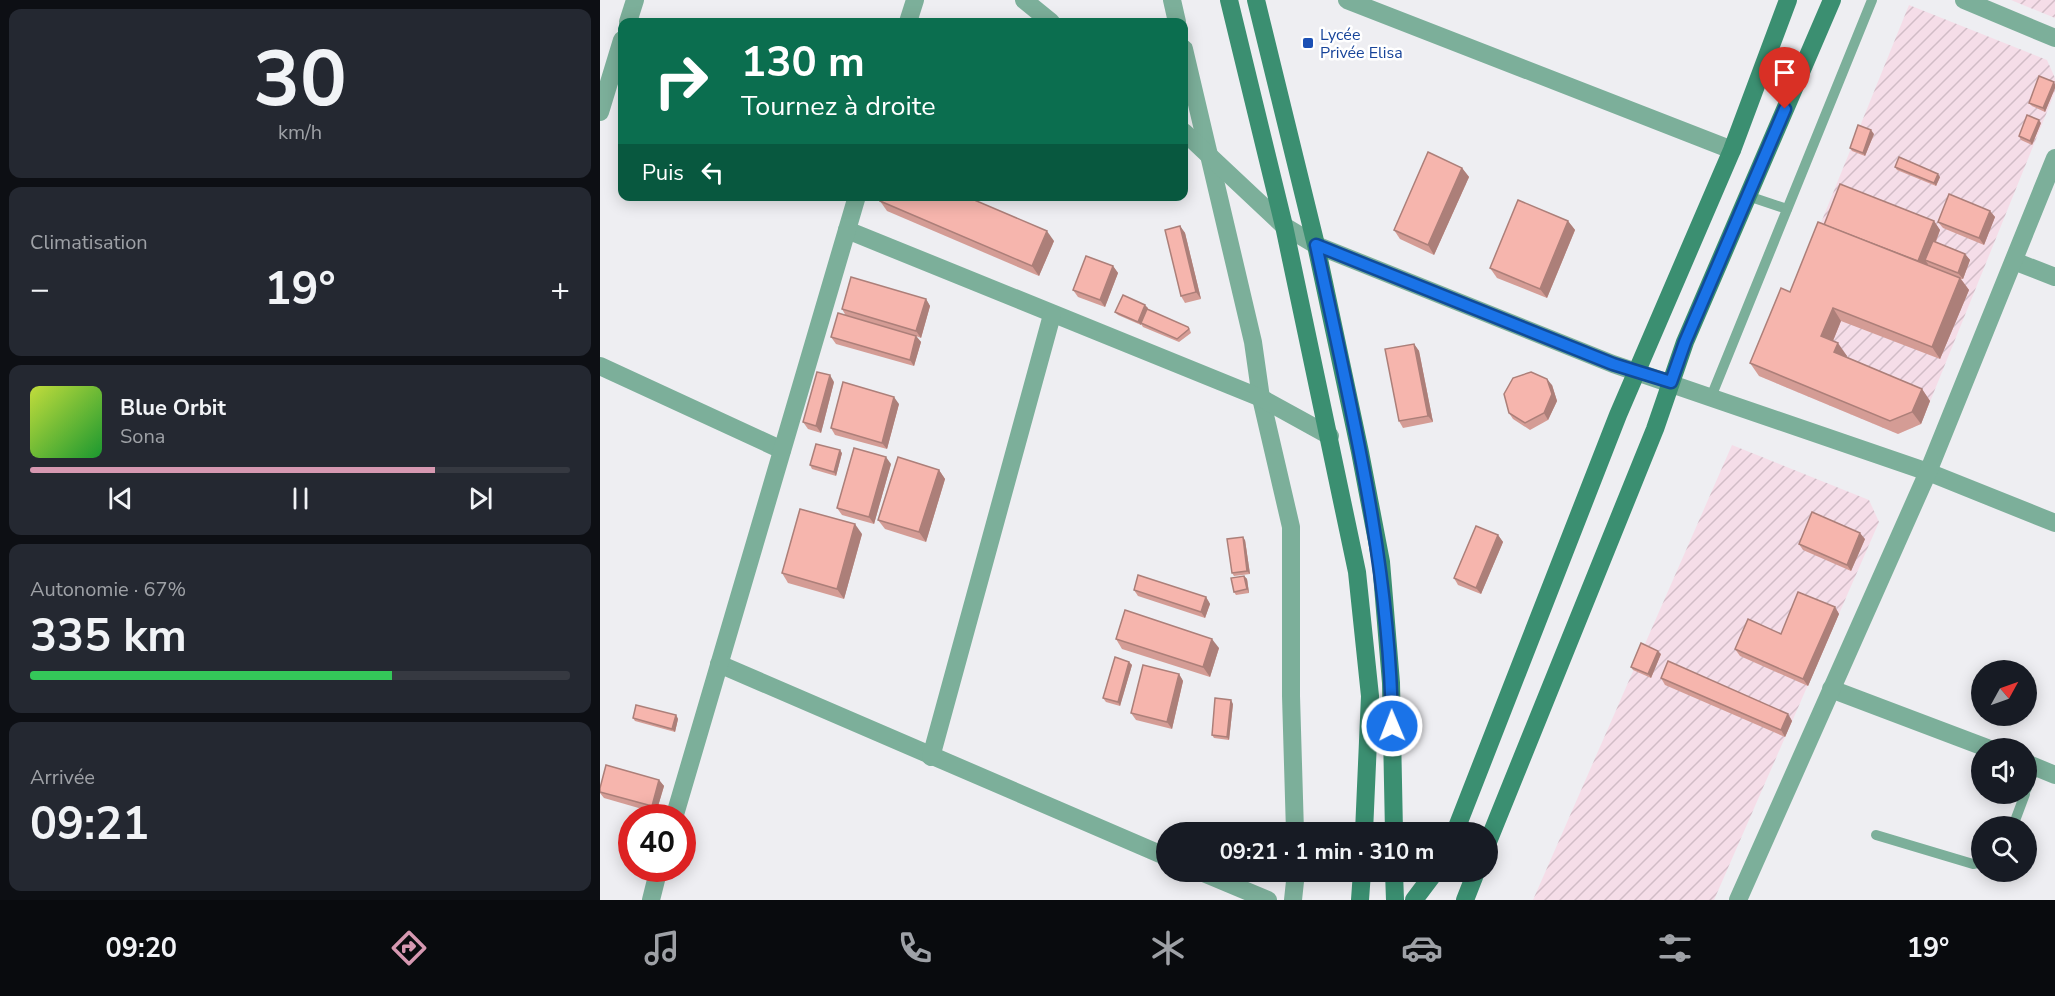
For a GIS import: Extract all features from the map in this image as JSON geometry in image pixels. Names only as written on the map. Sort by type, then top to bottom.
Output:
[{"type":"street","points":[[629,18],[635,0]]},
{"type":"street","points":[[909,18],[915,0]]},
{"type":"street","points":[[1024,0],[1046,18]]},
{"type":"street","points":[[1172,0],[1176,18]]},
{"type":"street","points":[[1229,0],[1284,226],[1357,572],[1370,696],[1364,822]]},
{"type":"street","points":[[1256,0],[1316,245],[1381,562],[1391,684],[1394,822]]},
{"type":"street","points":[[1347,0],[1732,150]]},
{"type":"street","points":[[1459,822],[1638,371],[1732,150],[1788,0]]},
{"type":"street","points":[[1496,822],[1655,429],[1685,342],[1832,0]]},
{"type":"street","points":[[1964,0],[2055,38]]},
{"type":"street","points":[[600,112],[618,53]]},
{"type":"street","points":[[1188,66],[1253,342],[1261,398],[1291,527],[1291,696],[1295,822]]},
{"type":"street","points":[[1188,135],[1284,226],[1316,245],[1613,364],[1928,472],[2055,523]]},
{"type":"street","points":[[1738,900],[1928,472],[2055,158]]},
{"type":"street","points":[[678,804],[856,201]]},
{"type":"street","points":[[847,230],[1261,398],[1330,436]]},
{"type":"street","points":[[2014,261],[2055,277]]},
{"type":"street","points":[[931,757],[1052,315]]},
{"type":"street","points":[[600,366],[782,450]]},
{"type":"street","points":[[719,664],[1156,852]]},
{"type":"street","points":[[1831,689],[1971,742]]},
{"type":"street","points":[[2037,768],[2055,775]]},
{"type":"street","points":[[651,900],[656,882]]},
{"type":"street","points":[[1225,882],[1268,900]]},
{"type":"street","points":[[1293,900],[1295,882]]},
{"type":"street","points":[[1360,900],[1361,882]]},
{"type":"street","points":[[1394,882],[1395,900]]},
{"type":"street","points":[[1414,900],[1428,882]]},
{"type":"street","points":[[1465,900],[1472,882]]},
{"type":"lane","points":[[1711,397],[1872,0]]},
{"type":"lane","points":[[1748,196],[1787,209]]},
{"type":"lane","points":[[1876,835],[1971,863]]},
{"type":"shaded area","points":[[2011,0],[2055,0],[2055,18]]},
{"type":"shaded area","points":[[1909,5],[2047,60],[2055,78],[2055,92],[1921,424],[1898,434],[1759,376]]},
{"type":"shaded area","points":[[1732,445],[1869,500],[1879,522],[1714,900],[1533,900]]},
{"type":"building","points":[[2039,76],[2054,82],[2043,108],[2029,103]]},
{"type":"building","points":[[2027,115],[2039,120],[2030,141],[2019,136]]},
{"type":"building","points":[[1858,125],[1871,130],[1863,153],[1850,148]]},
{"type":"building","points":[[1428,152],[1462,168],[1428,245],[1394,230]]},
{"type":"building","points":[[1899,157],[1938,174],[1934,183],[1895,167]]},
{"type":"building","points":[[1840,184],[1934,221],[1918,261],[1824,225]]},
{"type":"building","points":[[1949,194],[1990,211],[1979,238],[1938,222]]},
{"type":"building","points":[[1518,200],[1568,221],[1540,289],[1490,268]]},
{"type":"building","points":[[880,201],[977,201],[1047,231],[1032,266]]},
{"type":"building","points":[[1818,222],[1960,278],[1932,347],[1833,308],[1821,336],[1838,343],[1834,352],[1922,389],[1912,412],[1890,421],[1750,363],[1781,288],[1790,292]]},
{"type":"building","points":[[1180,226],[1196,292],[1181,296],[1165,230]]},
{"type":"building","points":[[1933,241],[1965,254],[1958,273],[1925,260]]},
{"type":"building","points":[[1086,256],[1113,266],[1100,300],[1073,290]]},
{"type":"building","points":[[851,277],[926,299],[916,331],[842,309]]},
{"type":"building","points":[[1123,295],[1145,305],[1138,322],[1115,312]]},
{"type":"building","points":[[1147,309],[1189,329],[1177,339],[1141,323]]},
{"type":"building","points":[[838,313],[916,336],[910,360],[831,337]]},
{"type":"building","points":[[1414,344],[1428,416],[1399,421],[1385,349]]},
{"type":"building","points":[[817,372],[830,375],[816,426],[803,422]]},
{"type":"building","points":[[1531,372],[1547,379],[1552,394],[1544,413],[1525,423],[1509,413],[1504,394],[1513,378]]},
{"type":"building","points":[[843,382],[894,397],[882,443],[831,428]]},
{"type":"building","points":[[816,444],[840,450],[834,472],[810,465]]},
{"type":"building","points":[[854,448],[886,457],[869,517],[837,508]]},
{"type":"building","points":[[898,457],[939,470],[919,532],[878,520]]},
{"type":"building","points":[[800,509],[855,524],[837,589],[782,573]]},
{"type":"building","points":[[1812,512],[1860,533],[1847,565],[1799,544]]},
{"type":"building","points":[[1476,526],[1498,535],[1476,588],[1454,578]]},
{"type":"building","points":[[1243,537],[1247,571],[1232,573],[1227,539]]},
{"type":"building","points":[[1138,575],[1206,597],[1201,612],[1134,590]]},
{"type":"building","points":[[1244,576],[1247,589],[1234,592],[1231,578]]},
{"type":"building","points":[[1798,592],[1835,607],[1803,679],[1735,649],[1748,619],[1781,634]]},
{"type":"building","points":[[1125,610],[1212,639],[1203,667],[1116,639]]},
{"type":"building","points":[[1641,643],[1658,651],[1648,674],[1631,667]]},
{"type":"building","points":[[1115,657],[1129,662],[1118,702],[1103,698]]},
{"type":"building","points":[[1668,661],[1788,714],[1781,730],[1661,678]]},
{"type":"building","points":[[1143,665],[1179,674],[1167,722],[1131,713]]},
{"type":"building","points":[[1215,698],[1231,700],[1227,737],[1212,735]]},
{"type":"building","points":[[636,705],[676,715],[672,729],[633,718]]},
{"type":"building","points":[[606,765],[659,780],[653,804],[600,792]]},
{"type":"place","name":"Lycée Privée Elisa","points":[[1308,43]]},
{"type":"route","points":[[1392,726],[1391,684],[1381,562],[1316,245],[1613,364],[1671,382],[1685,342],[1785,109]]}]
